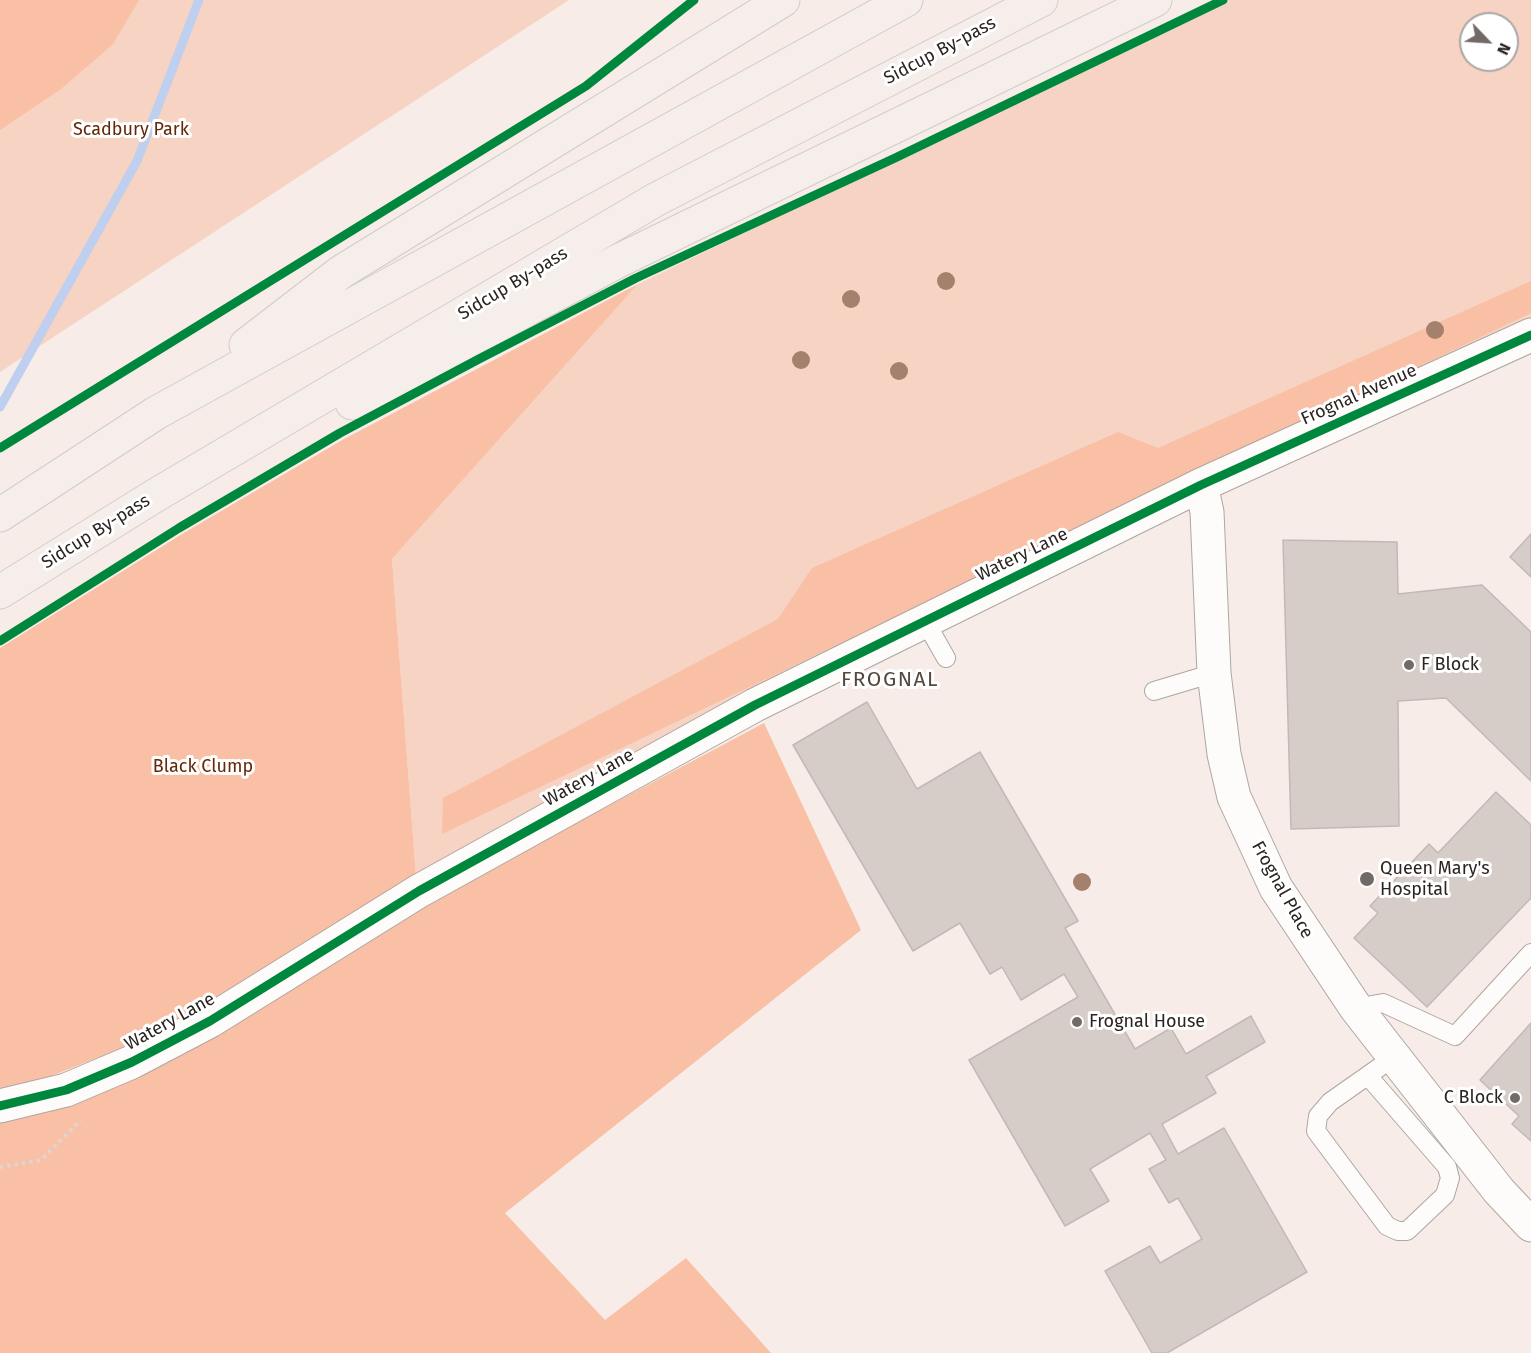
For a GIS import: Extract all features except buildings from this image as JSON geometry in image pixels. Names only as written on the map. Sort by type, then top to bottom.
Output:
[{"type":"highway","points":[[0,515],[156,413],[341,272],[783,0]]},
{"type":"highway","points":[[156,413],[906,0]]},
{"type":"highway","name":"Sidcup By-pass","points":[[0,592],[156,495],[656,200],[1041,0]]},
{"type":"highway","points":[[156,495],[311,426],[618,261],[1155,0]]},
{"type":"street","name":"Frognal Avenue","points":[[1201,485],[1531,335]]},
{"type":"street","name":"Watery Lane","points":[[0,1106],[66,1090],[132,1062],[210,1021],[419,891],[755,705],[1201,485]]},
{"type":"street","name":"Frognal Place","points":[[1201,485],[1207,512],[1214,673],[1224,754],[1234,797],[1276,888],[1356,1008],[1499,1191],[1531,1225]]},
{"type":"lane","points":[[925,621],[946,658]]},
{"type":"lane","points":[[1154,691],[1214,673]]},
{"type":"lane","points":[[1356,1008],[1383,1004],[1455,1036],[1531,953]]},
{"type":"lane","points":[[1368,1076],[1447,1167],[1450,1178],[1445,1196],[1407,1231],[1398,1231],[1387,1226],[1316,1131],[1318,1116],[1330,1102],[1395,1057]]},
{"type":"path","points":[[0,1167],[41,1160],[89,1112]]},
{"type":"green space","name":"Scadbury Park","points":[[0,0],[569,0],[0,372]]},
{"type":"green space","points":[[0,0],[139,0],[113,44],[61,89],[0,130]]},
{"type":"green space","points":[[1229,0],[1531,0],[1531,334],[416,877],[392,559],[638,284]]},
{"type":"green space","points":[[1531,281],[1531,313],[442,834],[443,798],[778,619],[812,568],[1118,432],[1158,448]]},
{"type":"green space","name":"Black Clump","points":[[638,284],[392,559],[416,877],[205,1004],[125,1047],[51,1076],[0,1090],[0,648],[182,534],[344,439]]},
{"type":"green space","points":[[764,723],[861,930],[505,1213],[605,1320],[686,1258],[771,1353],[0,1353],[0,1119],[426,903]]},
{"type":"waterway","points":[[0,407],[137,161],[199,0]]},
{"type":"cycle path","points":[[0,448],[586,86],[694,0]]},
{"type":"cycle path","points":[[0,641],[179,528],[340,433],[479,359],[636,278],[895,158],[1223,0]]},
{"type":"cycle path","points":[[0,1106],[66,1090],[132,1062],[210,1021],[419,891],[755,705],[1201,485],[1531,335]]},
{"type":"place","name":"F Block","points":[[1409,665]]},
{"type":"place","name":"Queen Mary's Hospital","points":[[1367,879]]},
{"type":"place","name":"Frognal House","points":[[1077,1022]]},
{"type":"place","name":"C Block","points":[[1515,1098]]},
{"type":"district","name":"FROGNAL","points":[[890,680]]}]
